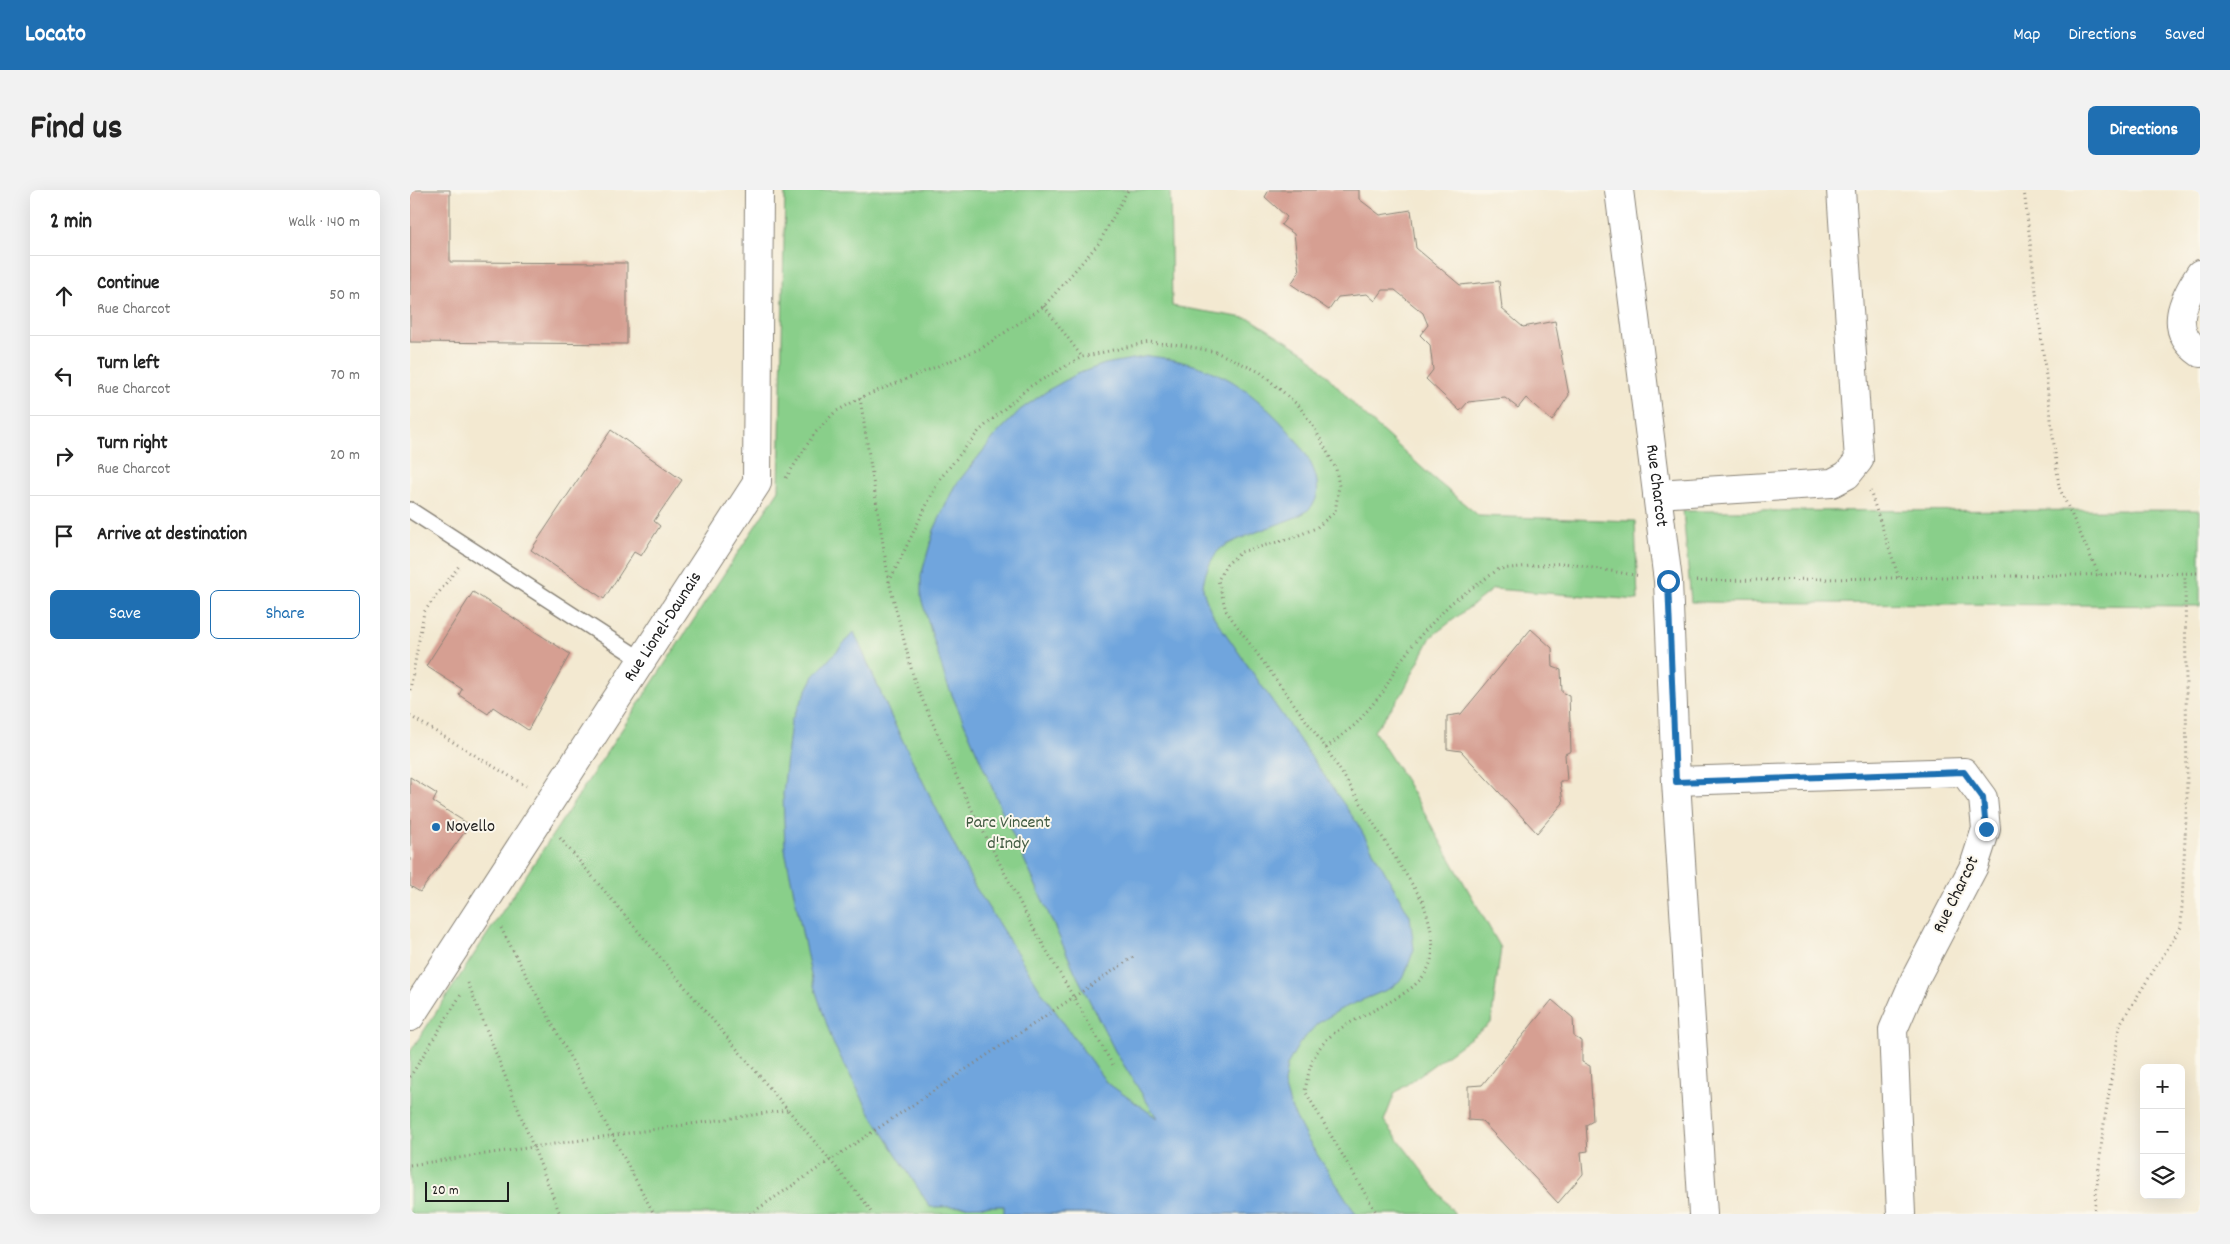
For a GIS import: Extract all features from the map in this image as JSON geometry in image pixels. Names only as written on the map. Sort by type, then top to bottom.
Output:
[{"type":"street","name":"Rue Lionel-Daunais","points":[[410,1017],[757,483],[760,190]]},
{"type":"street","name":"Rue Charcot","points":[[1619,190],[1668,581],[1676,782],[1703,1214]]},
{"type":"street","points":[[1657,494],[1832,483],[1847,475],[1859,460],[1841,190]]},
{"type":"street","points":[[2200,274],[2185,298],[2180,319],[2189,343],[2200,353]]},
{"type":"street","name":"Rue Charcot","points":[[1676,782],[1964,772],[1983,798],[1986,829],[1974,866],[1915,979],[1893,1030],[1901,1214]]},
{"type":"lane","points":[[410,510],[642,660]]},
{"type":"path","points":[[783,484],[814,434],[835,412],[860,398],[982,348],[1044,306],[1100,243],[1128,190]]},
{"type":"path","points":[[2024,190],[2059,487],[2099,575]]},
{"type":"path","points":[[1044,306],[1082,357]]},
{"type":"path","points":[[888,582],[939,480],[979,431],[1030,387],[1082,357],[1149,342],[1182,345],[1216,352],[1260,372],[1299,406],[1315,429],[1336,470],[1339,486],[1335,512],[1316,528],[1292,538],[1241,552],[1226,565],[1218,580],[1226,611],[1326,748],[1422,900],[1430,922],[1434,947],[1428,973],[1420,983],[1395,1000],[1345,1025],[1322,1044],[1309,1069],[1305,1091],[1377,1214]]},
{"type":"path","points":[[860,398],[888,582],[915,682],[967,800],[1030,922],[1114,1067]]},
{"type":"path","points":[[1859,460],[1899,578]]},
{"type":"path","points":[[410,690],[424,612],[471,550]]},
{"type":"path","points":[[1326,748],[1356,724],[1382,692],[1399,663],[1414,643],[1451,603],[1498,569],[1564,563],[1668,581],[2200,574]]},
{"type":"path","points":[[2094,1214],[2103,1130],[2120,1024],[2181,927],[2187,794],[2185,574]]},
{"type":"path","points":[[410,716],[550,801]]},
{"type":"path","points":[[553,844],[558,836],[830,1160],[867,1205],[872,1214]]},
{"type":"path","points":[[499,934],[507,920]]},
{"type":"path","points":[[502,928],[654,1214]]},
{"type":"path","points":[[750,1214],[1135,956]]},
{"type":"path","points":[[410,1078],[473,976]]},
{"type":"path","points":[[468,983],[560,1214]]},
{"type":"path","points":[[410,1165],[788,1110]]},
{"type":"green space","name":"Parc Vincent d'Indy","points":[[785,190],[1170,190],[1172,306],[1251,319],[1307,354],[1358,409],[1432,477],[1479,516],[1635,521],[1638,600],[1493,589],[1431,637],[1402,694],[1374,731],[1406,781],[1501,948],[1491,1023],[1395,1093],[1384,1121],[1455,1214],[410,1214],[410,1052],[779,490]]},
{"type":"green space","points":[[2200,510],[2200,606],[1691,602],[1683,511]]},
{"type":"water","points":[[1149,356],[1180,361],[1199,367],[1219,374],[1241,387],[1274,415],[1290,433],[1304,451],[1314,470],[1318,487],[1314,503],[1298,516],[1224,546],[1213,558],[1208,568],[1203,588],[1214,617],[1357,823],[1410,916],[1414,949],[1404,977],[1391,988],[1341,1009],[1317,1024],[1299,1044],[1287,1065],[1284,1084],[1291,1108],[1307,1139],[1356,1214],[1004,1214],[1004,1206],[930,1207],[869,1111],[833,1043],[812,980],[785,850],[783,794],[791,721],[814,676],[854,632],[894,723],[974,885],[1043,994],[1106,1082],[1157,1118],[1115,1051],[1076,974],[946,681],[921,598],[921,576],[934,530],[954,487],[995,436],[1020,410],[1050,389],[1077,374],[1105,364]]},
{"type":"building","points":[[410,190],[450,190],[450,262],[627,263],[627,344],[410,342]]},
{"type":"building","points":[[1269,190],[1359,190],[1359,199],[1380,215],[1411,210],[1416,248],[1460,285],[1499,281],[1502,309],[1523,327],[1555,321],[1569,395],[1552,421],[1526,398],[1518,408],[1505,398],[1468,402],[1460,411],[1426,379],[1433,370],[1430,345],[1420,335],[1428,325],[1423,313],[1395,290],[1383,290],[1375,301],[1367,294],[1338,297],[1329,310],[1291,284],[1299,272],[1294,234],[1281,225],[1287,217],[1265,197]]},
{"type":"building","points":[[611,430],[682,480],[654,521],[660,526],[641,556],[634,552],[604,599],[531,550]]},
{"type":"building","points":[[473,592],[570,654],[528,730],[493,707],[488,714],[459,695],[462,689],[426,666]]},
{"type":"building","points":[[1531,629],[1552,648],[1553,667],[1561,670],[1562,692],[1569,695],[1571,751],[1565,754],[1567,781],[1560,781],[1563,803],[1537,833],[1461,751],[1447,749],[1447,716],[1461,714]]},
{"type":"building","points":[[410,777],[437,794],[433,802],[470,825],[420,892],[410,886]]},
{"type":"building","points":[[1552,1000],[1573,1018],[1574,1037],[1582,1041],[1582,1062],[1590,1066],[1593,1121],[1586,1125],[1588,1151],[1581,1152],[1583,1174],[1558,1203],[1482,1121],[1468,1120],[1468,1086],[1482,1085]]},
{"type":"place","name":"Novello","points":[[436,827]]},
{"type":"route","points":[[1668,581],[1676,782],[1964,772],[1983,798],[1986,829]]}]
